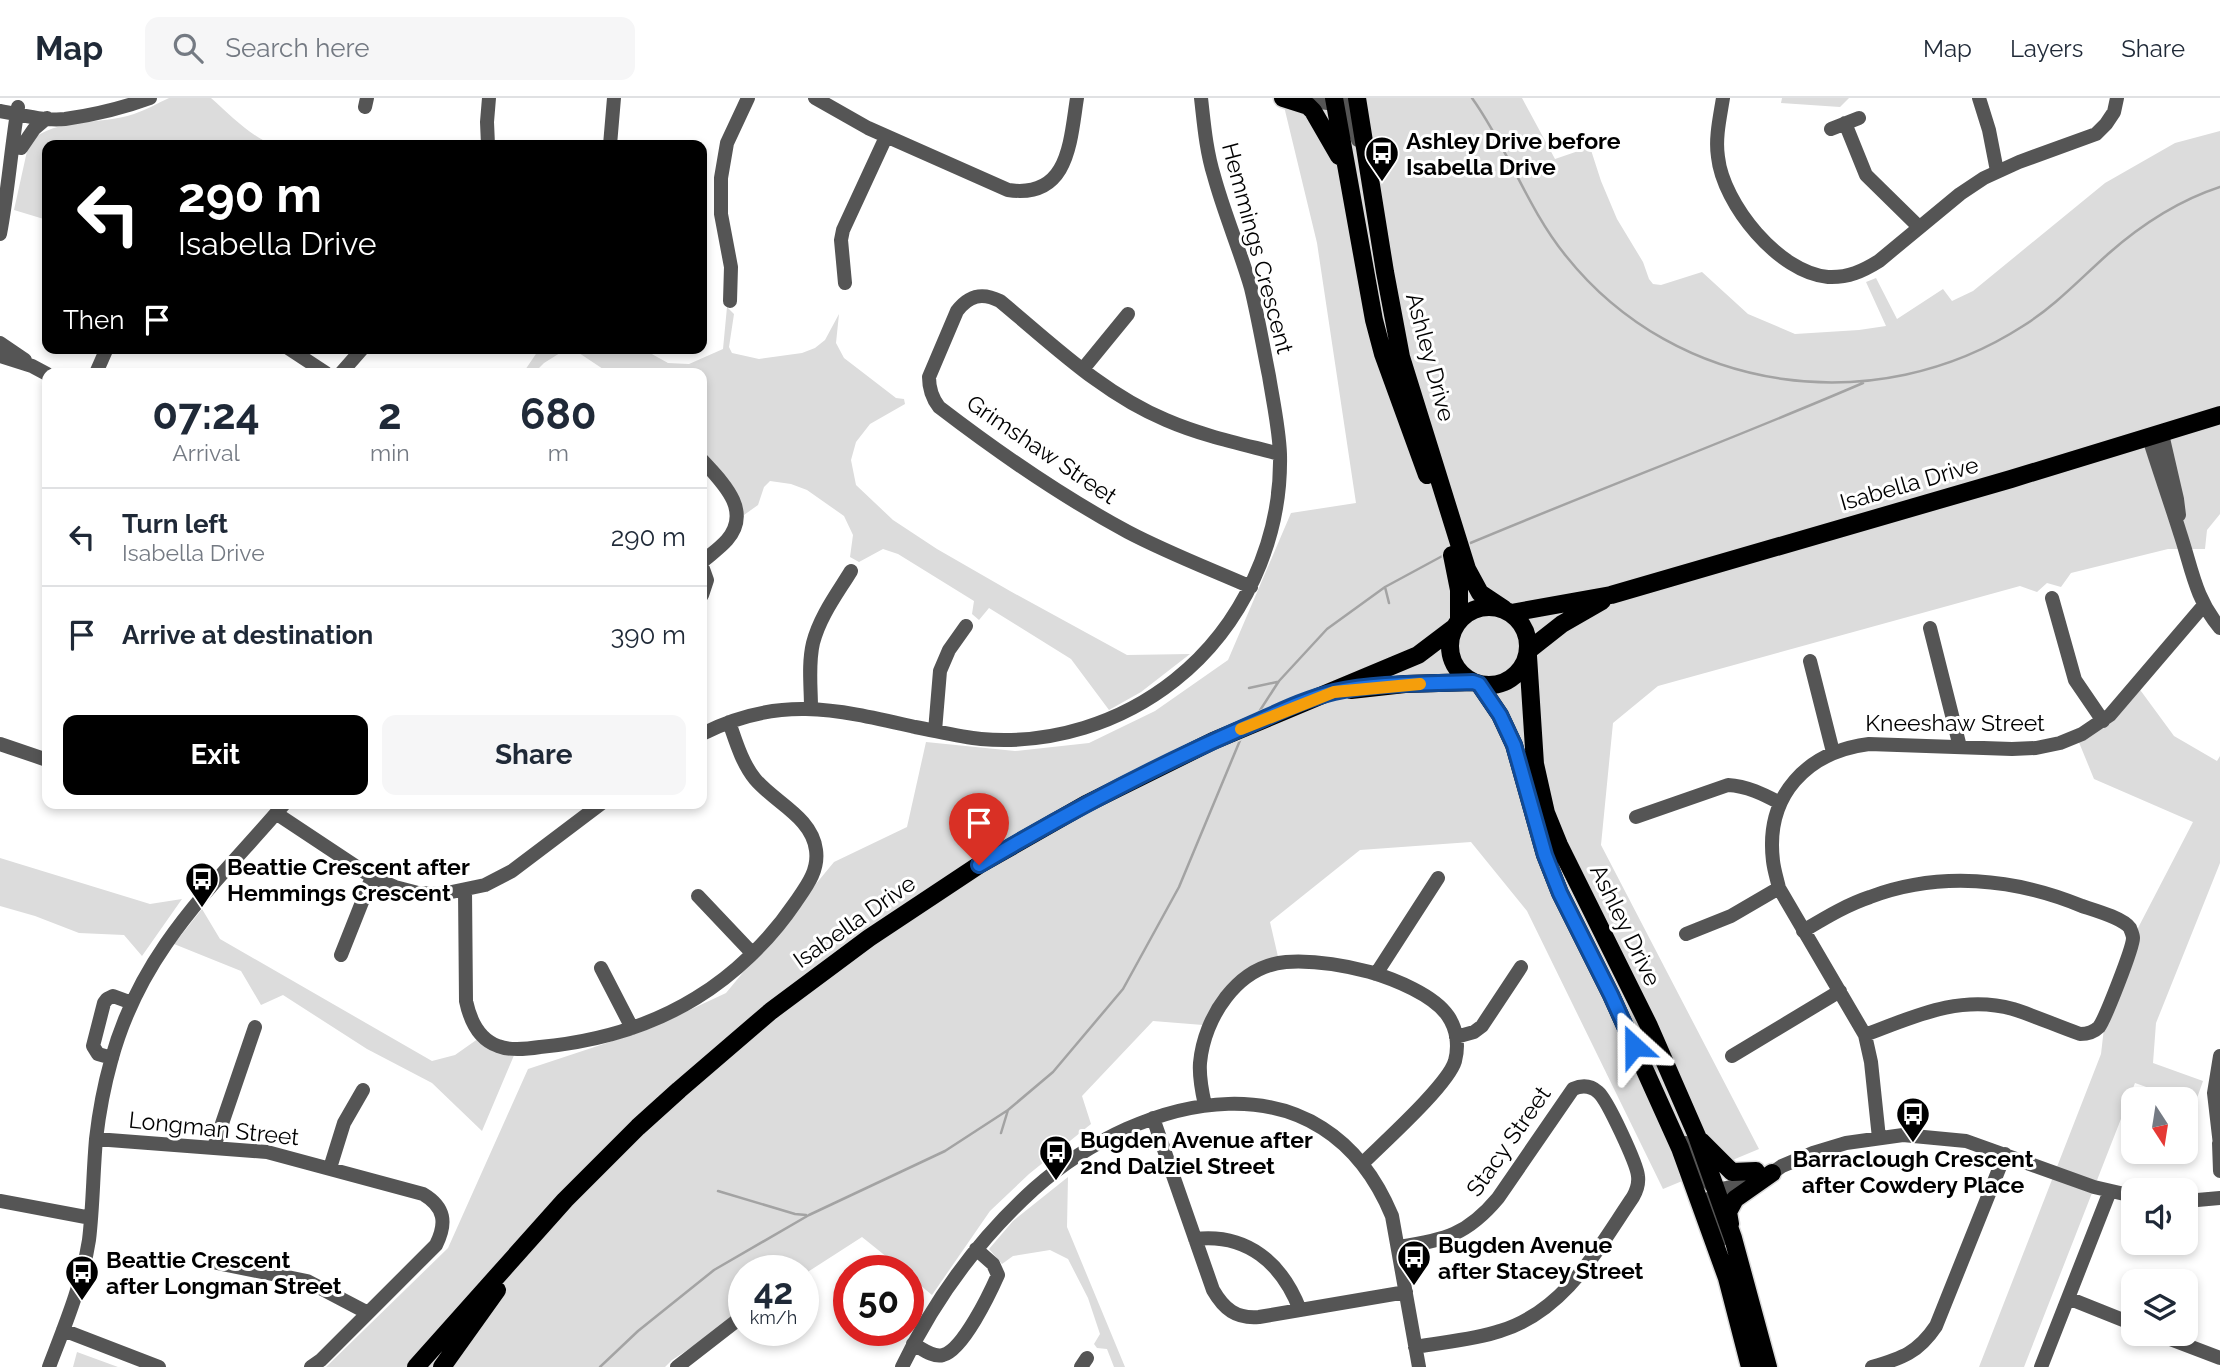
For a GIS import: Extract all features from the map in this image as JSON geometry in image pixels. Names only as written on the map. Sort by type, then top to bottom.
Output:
[{"type":"main road","points":[[1283,98],[1308,106],[1313,111],[1346,168]]},
{"type":"main road","name":"Ashley Drive","points":[[1341,99],[1346,168],[1374,320],[1383,354],[1446,518]]},
{"type":"main road","name":"Ashley Drive","points":[[1341,99],[1370,179],[1401,357],[1462,570],[1480,593],[1508,611]]},
{"type":"main road","name":"Isabella Drive","points":[[1508,611],[1611,595],[2220,415]]},
{"type":"main road","name":"Ashley Drive","points":[[1457,624],[1462,570]]},
{"type":"main road","name":"Isabella Drive","points":[[1528,653],[1562,624],[1611,595]]},
{"type":"main road","points":[[1496,607],[1508,611],[1525,629],[1528,653],[1522,668],[1511,679],[1495,685],[1476,683],[1462,674],[1452,659],[1450,641],[1457,624],[1469,612],[1478,608],[1496,607]]},
{"type":"main road","name":"Isabella Drive","points":[[416,1367],[589,1176],[679,1090],[771,1012],[869,938],[979,865],[1127,782],[1213,741],[1418,655],[1457,624]]},
{"type":"main road","name":"Ashley Drive","points":[[1528,653],[1535,764],[1546,813],[1559,845],[1649,1026],[1697,1136],[1733,1238],[1768,1367]]},
{"type":"main road","name":"Ashley Drive","points":[[1476,683],[1500,715],[1514,745],[1542,846],[1560,893],[1611,995],[1680,1147],[1727,1278],[1751,1367]]},
{"type":"main road","name":"Isabella Drive","points":[[1334,692],[1405,684],[1476,683]]},
{"type":"main road","points":[[1697,1136],[1732,1172],[1770,1170]]},
{"type":"main road","points":[[1733,1238],[1728,1212],[1735,1199],[1770,1170]]},
{"type":"main road","name":"Isabella Drive","points":[[442,1367],[535,1235]]},
{"type":"street","points":[[0,103],[47,118],[64,119],[150,98]]},
{"type":"street","points":[[488,140],[489,98]]},
{"type":"street","points":[[610,140],[614,98]]},
{"type":"street","points":[[730,301],[731,267],[721,215],[721,178],[727,143],[748,98]]},
{"type":"street","points":[[815,98],[886,137],[1008,190],[1027,192],[1051,181],[1063,165],[1069,151],[1077,98]]},
{"type":"street","name":"Hemmings Crescent","points":[[707,732],[759,712],[811,708],[859,714],[935,731],[992,740],[1041,738],[1104,722],[1160,692],[1213,645],[1236,614],[1264,556],[1277,498],[1280,454],[1276,415],[1257,314],[1250,284],[1213,175],[1206,146],[1201,98]]},
{"type":"street","points":[[1290,98],[1341,99]]},
{"type":"street","points":[[1723,98],[1717,156],[1721,172],[1747,224],[1760,239],[1802,270],[1826,277],[1857,273],[1879,261],[1960,194],[1997,171],[2096,134],[2114,112],[2117,98]]},
{"type":"street","points":[[1979,98],[1997,171]]},
{"type":"street","points":[[0,234],[8,175],[23,111]]},
{"type":"street","points":[[16,147],[0,112],[99,112]]},
{"type":"street","points":[[16,147],[47,118]]},
{"type":"street","points":[[1831,129],[1852,121],[1866,175],[1919,227]]},
{"type":"street","points":[[845,283],[841,240],[886,137]]},
{"type":"street","name":"Grimshaw Street","points":[[1251,587],[1130,533],[1054,490],[1005,457],[933,400],[929,387],[932,369],[963,303],[976,296],[990,296],[1000,301],[1116,393],[1165,420],[1199,433],[1280,454]]},
{"type":"street","points":[[1083,369],[1128,314]]},
{"type":"street","points":[[0,343],[32,366]]},
{"type":"street","points":[[297,354],[318,368]]},
{"type":"street","points":[[345,368],[357,354]]},
{"type":"street","points":[[0,355],[42,371]]},
{"type":"street","points":[[2155,436],[2177,499],[2180,534],[2195,587],[2220,628]]},
{"type":"street","points":[[707,466],[729,490],[736,508],[736,520],[733,532],[707,559]]},
{"type":"street","points":[[811,708],[810,670],[814,642],[823,617],[851,571]]},
{"type":"street","points":[[2052,598],[2075,680],[2102,721]]},
{"type":"street","name":"Kneeshaw Street","points":[[1879,1138],[1871,1062],[1865,1035],[1779,888],[1773,861],[1772,839],[1780,803],[1796,778],[1810,765],[1833,752],[1851,746],[1869,744],[2036,748],[2060,743],[2082,734],[2102,721],[2124,700],[2204,605]]},
{"type":"street","points":[[935,731],[940,671],[949,650],[966,626]]},
{"type":"street","points":[[1930,628],[1961,747]]},
{"type":"street","points":[[1810,661],[1833,752]]},
{"type":"street","points":[[465,890],[466,1001],[474,1026],[487,1041],[509,1049],[577,1042],[632,1028],[665,1015],[696,998],[752,953],[789,912],[810,881],[816,864],[817,852],[808,828],[766,790],[746,765],[729,722]]},
{"type":"street","points":[[0,744],[42,758]]},
{"type":"street","points":[[1636,817],[1728,785],[1753,789],[1780,803]]},
{"type":"street","points":[[49,1367],[83,1270],[91,1218],[96,1139],[102,1098],[112,1058],[132,1003],[176,929],[206,891],[280,809]]},
{"type":"street","points":[[282,809],[372,877],[418,893],[442,894],[485,885],[512,871],[595,809]]},
{"type":"street","points":[[341,955],[372,877]]},
{"type":"street","points":[[1376,974],[1438,878]]},
{"type":"street","points":[[1803,931],[1837,911],[1883,892],[1916,884],[1965,880],[1999,882],[2043,892],[2125,923],[2132,932],[2132,947],[2102,1021],[2091,1033],[2080,1034],[2013,1009],[1968,1003],[1945,1006],[1865,1035]]},
{"type":"street","points":[[1686,934],[1731,916],[1779,888]]},
{"type":"street","points":[[698,897],[752,953]]},
{"type":"street","points":[[1205,1105],[1200,1072],[1204,1039],[1223,1001],[1236,986],[1252,974],[1287,962],[1329,964],[1376,974],[1411,989],[1438,1005],[1450,1019],[1457,1037],[1457,1050],[1450,1073],[1363,1163]]},
{"type":"street","points":[[1457,1037],[1474,1032],[1482,1026],[1521,967]]},
{"type":"street","points":[[601,968],[632,1028]]},
{"type":"street","points":[[1732,1056],[1840,991]]},
{"type":"street","points":[[1611,995],[1632,1022],[1697,1167],[1716,1190]]},
{"type":"street","points":[[112,1058],[98,1054],[93,1046],[104,1003],[113,996],[132,1003]]},
{"type":"street","points":[[214,1147],[255,1027]]},
{"type":"street","points":[[2220,1056],[2214,1093],[2220,1171]]},
{"type":"street","name":"Stacy Street","points":[[1399,1247],[1438,1241],[1455,1235],[1486,1213],[1573,1089],[1580,1086],[1591,1087],[1603,1098],[1636,1166],[1638,1185],[1633,1197],[1579,1276],[1543,1310],[1522,1322],[1500,1331],[1415,1347]]},
{"type":"street","points":[[330,1168],[344,1123],[363,1090]]},
{"type":"street","points":[[924,1326],[943,1294],[976,1250],[1031,1192],[1062,1167],[1091,1147],[1153,1118],[1205,1105],[1246,1103],[1278,1108],[1298,1115],[1338,1138],[1363,1163],[1392,1216],[1419,1367]]},
{"type":"street","points":[[1153,1118],[1213,1290],[1220,1302],[1230,1311],[1247,1318],[1406,1292]]},
{"type":"street","points":[[1751,1367],[1748,1331],[1710,1199],[1716,1190],[1731,1180],[1770,1170],[1835,1146],[1903,1135],[1966,1141],[2067,1178],[2121,1193]]},
{"type":"street","name":"Longman Street","points":[[96,1139],[267,1152],[423,1194],[432,1199],[442,1215],[443,1229],[436,1245],[311,1367]]},
{"type":"street","points":[[1872,1367],[1909,1354],[1927,1340],[1936,1326],[2005,1154]]},
{"type":"street","points":[[2041,1367],[2110,1191]]},
{"type":"street","points":[[2198,1199],[2220,1198]]},
{"type":"street","points":[[0,1201],[91,1218]]},
{"type":"street","points":[[1195,1239],[1227,1239],[1257,1252],[1283,1277],[1300,1310]]},
{"type":"street","points":[[917,1346],[932,1354],[944,1355],[952,1350],[970,1328],[998,1275],[993,1264],[976,1250]]},
{"type":"street","points":[[217,1263],[307,1281],[368,1313]]},
{"type":"street","points":[[2068,1298],[2121,1319]]},
{"type":"street","points":[[677,1367],[728,1327]]},
{"type":"street","points":[[63,1330],[159,1367]]},
{"type":"street","points":[[902,1367],[912,1346]]},
{"type":"street","points":[[2188,1346],[2220,1358]]},
{"type":"shaded area","points":[[169,98],[211,98],[263,140],[42,140],[42,218],[14,210],[29,142],[53,128],[121,118]]},
{"type":"shaded area","points":[[1282,98],[1522,98],[1555,159],[1590,147],[1617,219],[1653,284],[1661,285],[1702,272],[1748,314],[1795,334],[1859,330],[1886,326],[1866,282],[1876,278],[1897,319],[1943,289],[1952,301],[1973,291],[2105,183],[2175,143],[2220,131],[2220,514],[2207,530],[2205,549],[2168,549],[2071,573],[2061,587],[2047,583],[2037,592],[2020,586],[1658,686],[1613,723],[1601,845],[1759,1149],[1663,1189],[1527,911],[1471,842],[1360,850],[1270,922],[1279,961],[1267,965],[1203,1025],[1153,1021],[1082,1096],[1091,1124],[1029,1174],[990,1211],[932,1295],[924,1288],[924,1255],[884,1255],[862,1237],[819,1265],[819,1255],[728,1255],[728,1323],[665,1367],[326,1367],[448,1248],[528,1069],[649,1029],[726,993],[834,862],[907,827],[926,742],[1015,751],[1089,743],[1155,711],[1228,660],[1291,513],[1356,503],[1317,243]]},
{"type":"shaded area","points":[[1782,98],[1849,98],[1840,107],[1781,103]]},
{"type":"shaded area","points":[[727,307],[734,314],[729,347],[732,353],[759,359],[802,353],[815,348],[825,340],[839,314],[836,343],[844,358],[896,398],[904,399],[905,404],[870,424],[856,442],[851,460],[856,485],[893,520],[937,549],[1127,655],[1190,654],[1141,692],[1109,710],[1071,659],[989,608],[979,620],[972,614],[974,601],[898,554],[883,549],[859,562],[850,557],[853,535],[844,516],[807,490],[770,481],[764,487],[758,505],[744,515],[741,513],[733,486],[707,457],[707,368],[602,368],[580,354],[652,354],[668,363],[689,364],[723,349]]},
{"type":"shaded area","points":[[536,354],[558,354],[539,368],[526,368]]},
{"type":"shaded area","points":[[2138,687],[2174,736],[2217,761],[2220,756],[2220,863],[2156,1023],[2153,1063],[2203,1081],[2198,1095],[2198,1087],[2146,1087],[2135,1083],[2133,1087],[2121,1087],[2121,1119],[2024,1367],[1979,1367],[2101,1054],[2104,1028],[2138,928],[2193,822],[2094,779],[2078,740]]},
{"type":"shaded area","points":[[0,858],[150,904],[182,899],[142,956],[124,935],[79,933],[0,906]]},
{"type":"shaded area","points":[[202,909],[220,939],[432,1061],[455,1055],[482,1036],[515,1053],[482,1131],[432,1083],[367,1049],[283,995],[261,1005],[241,971],[174,944]]},
{"type":"shaded area","points":[[1068,1177],[1067,1227],[1125,1367],[1114,1367],[1107,1349],[1097,1348],[1094,1344],[1100,1334],[1088,1298],[1068,1259],[1050,1250],[1013,1256],[1002,1264],[989,1249],[1013,1221]]},
{"type":"shaded area","points":[[77,1352],[118,1367],[73,1367]]},
{"type":"waterway","points":[[1472,98],[1552,237],[1566,256],[1611,303],[1664,339],[1721,364],[1781,379],[1843,382],[1905,375],[1966,356],[2035,318],[2121,243],[2147,224],[2189,199],[2220,187]]},
{"type":"waterway","points":[[1468,544],[1863,383]]},
{"type":"waterway","points":[[1257,715],[1279,681],[1327,629],[1385,587],[1446,554]]},
{"type":"waterway","points":[[1385,587],[1389,603]]},
{"type":"waterway","points":[[1249,688],[1277,682]]},
{"type":"waterway","points":[[600,1367],[638,1331],[714,1270],[809,1215],[945,1151],[1008,1110],[1053,1072],[1123,989],[1179,887],[1241,738]]},
{"type":"waterway","points":[[1001,1133],[1008,1110]]},
{"type":"waterway","points":[[718,1191],[806,1215]]},
{"type":"slow traffic","points":[[1241,729],[1334,692],[1420,684]]},
{"type":"place","name":"Ashley Drive before Isabella Drive","points":[[1382,183]]},
{"type":"place","name":"Beattie Crescent after Hemmings Crescent","points":[[202,909]]},
{"type":"place","name":"Barraclough Crescent after Cowdery Place","points":[[1913,1144]]},
{"type":"place","name":"Bugden Avenue after 2nd Dalziel Street","points":[[1056,1182]]},
{"type":"place","name":"Bugden Avenue after Stacey Street","points":[[1414,1287]]},
{"type":"place","name":"Beattie Crescent after Longman Street","points":[[82,1302]]},
{"type":"route","points":[[979,865],[1045,826],[1170,761],[1334,692],[1405,684],[1473,682],[1479,684],[1500,715],[1514,745],[1545,855],[1560,893],[1634,1046]]}]
